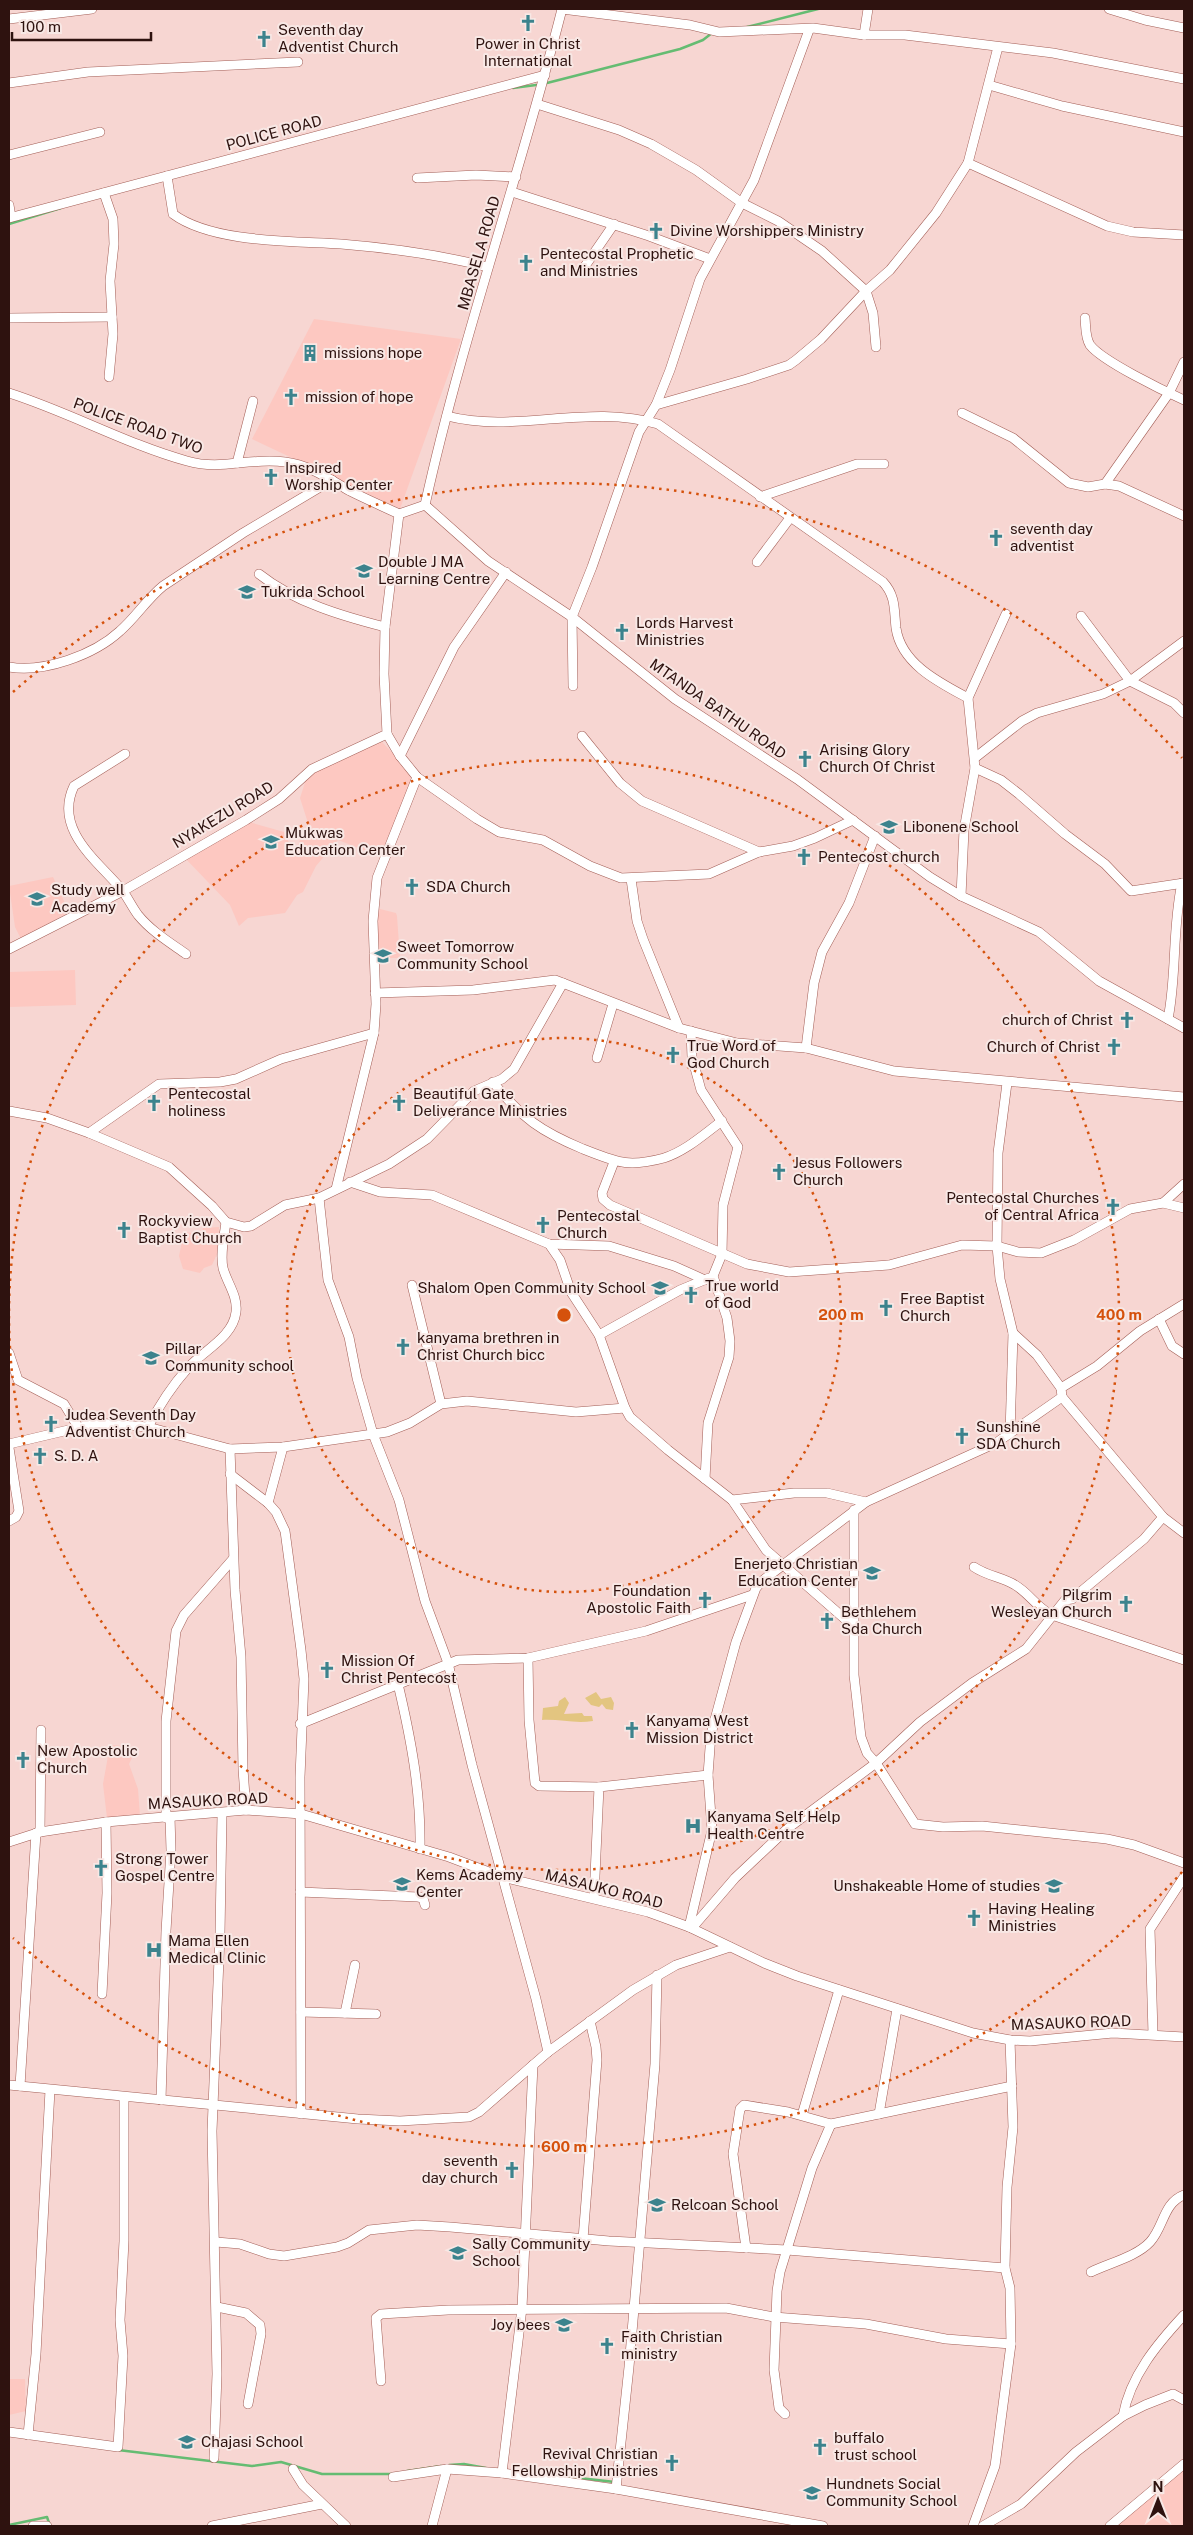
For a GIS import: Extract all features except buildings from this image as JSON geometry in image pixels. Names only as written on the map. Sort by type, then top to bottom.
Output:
[{"type":"street","points":[[9,19],[92,9]]},
{"type":"street","points":[[562,9],[690,25],[719,32],[819,29],[864,35],[887,33],[1053,53],[1184,79]]},
{"type":"street","name":"MBASELA ROAD","points":[[426,505],[447,416],[488,267],[537,104],[562,9]]},
{"type":"street","points":[[864,35],[868,9]]},
{"type":"street","points":[[1109,9],[1145,20],[1184,28]]},
{"type":"street","points":[[573,686],[572,617],[592,567],[639,432],[656,405],[700,279],[742,203],[765,153],[809,30]]},
{"type":"street","points":[[656,405],[747,380],[789,365],[821,339],[866,291],[890,270],[936,213],[968,163],[998,47]]},
{"type":"street","points":[[9,83],[115,70],[298,62]]},
{"type":"street","name":"POLICE ROAD","points":[[10,218],[545,75]]},
{"type":"street","points":[[989,85],[1082,111],[1184,132]]},
{"type":"street","points":[[537,104],[619,130],[651,144],[696,170],[742,203],[778,221],[822,251],[866,291],[873,314],[876,347]]},
{"type":"street","points":[[9,155],[100,132]]},
{"type":"street","points":[[968,163],[1106,226],[1133,232],[1184,235]]},
{"type":"street","points":[[417,178],[476,175],[516,177]]},
{"type":"street","points":[[167,176],[173,214],[187,222],[217,232],[257,239],[340,244],[447,256],[488,267]]},
{"type":"street","points":[[512,192],[614,224],[710,259]]},
{"type":"street","points":[[104,193],[113,219],[114,244],[110,281],[112,317],[109,377]]},
{"type":"street","points":[[9,204],[10,218]]},
{"type":"street","points":[[583,269],[614,224]]},
{"type":"street","points":[[9,318],[112,317]]},
{"type":"street","points":[[1085,318],[1086,336],[1094,349],[1124,369],[1184,400]]},
{"type":"street","points":[[1106,484],[1169,392],[1184,362]]},
{"type":"street","name":"POLICE ROAD TWO","points":[[9,393],[186,461],[216,466],[250,460],[287,462],[317,470],[332,480],[398,514]]},
{"type":"street","points":[[237,463],[253,401]]},
{"type":"street","points":[[962,413],[1013,438],[1068,483],[1088,487],[1106,484],[1130,490],[1184,516]]},
{"type":"street","points":[[447,416],[467,421],[496,422],[604,417],[646,420],[666,429],[883,582],[893,596],[896,629],[903,649],[924,672],[968,698]]},
{"type":"street","points":[[760,497],[857,464],[884,464]]},
{"type":"street","points":[[9,667],[52,665],[85,653],[119,632],[152,594],[163,586],[243,533],[332,480]]},
{"type":"street","points":[[426,505],[398,514],[385,627],[384,674],[387,734],[400,756],[417,777],[493,829],[543,840],[590,866],[621,878],[631,879],[709,874],[758,852],[793,846],[815,838],[853,820]]},
{"type":"street","name":"MTANDA BATHU ROAD","points":[[426,505],[461,539],[572,617],[675,699],[797,779],[930,877],[961,896],[1039,932],[1099,981],[1184,1028]]},
{"type":"street","points":[[757,562],[790,518]]},
{"type":"street","points":[[400,756],[454,648],[506,572]]},
{"type":"street","points":[[259,574],[271,583],[345,617],[385,627]]},
{"type":"street","points":[[961,896],[964,830],[976,768],[976,757],[969,724],[968,698],[1006,614]]},
{"type":"street","points":[[1081,616],[1130,681],[1174,703],[1184,713]]},
{"type":"street","points":[[976,757],[1012,728],[1037,713],[1103,694],[1130,681],[1184,641]]},
{"type":"street","name":"NYAKEZU ROAD","points":[[9,949],[122,891],[266,808],[312,769],[387,734]]},
{"type":"street","points":[[582,736],[620,783],[642,801],[758,852]]},
{"type":"street","points":[[125,754],[74,786],[71,792],[70,813],[75,837],[122,891],[147,925],[186,954]]},
{"type":"street","points":[[976,768],[1000,780],[1019,794],[1065,834],[1105,864],[1131,891],[1183,883],[1177,906],[1172,990],[1168,1019]]},
{"type":"street","points":[[336,1189],[374,1033],[376,993],[373,928],[374,895],[377,878],[417,777]]},
{"type":"street","points":[[806,1048],[814,983],[822,952],[849,903],[875,836]]},
{"type":"street","points":[[631,879],[640,930],[679,1028]]},
{"type":"street","points":[[376,993],[473,990],[555,980],[679,1028],[737,1043],[776,1048],[806,1048],[894,1071],[1007,1083],[1106,1088],[1184,1097]]},
{"type":"street","points":[[9,1111],[47,1118],[89,1133],[168,1167],[212,1206],[226,1222],[234,1226],[251,1226],[285,1205],[319,1198],[390,1164],[412,1150],[440,1127],[462,1101],[474,1091],[502,1079],[514,1070],[563,983]]},
{"type":"street","points":[[597,1058],[613,1004]]},
{"type":"street","points":[[599,1335],[680,1290],[709,1278],[722,1254],[723,1206],[738,1147],[701,1090],[694,1071],[691,1031]]},
{"type":"street","points":[[89,1133],[159,1084],[220,1082],[236,1078],[281,1059],[374,1033]]},
{"type":"street","points":[[493,1082],[515,1109],[543,1131],[614,1162],[640,1163],[665,1157],[685,1149],[722,1121]]},
{"type":"street","points":[[1007,1083],[998,1153],[997,1246],[1004,1300],[1013,1334],[1010,1434]]},
{"type":"street","points":[[614,1162],[602,1193],[602,1199],[629,1214],[747,1264],[789,1272],[889,1265],[962,1245],[997,1246],[1024,1252],[1041,1253],[1051,1250],[1130,1209],[1163,1203],[1184,1208]]},
{"type":"street","points":[[350,1182],[380,1192],[432,1195],[549,1244],[609,1246],[709,1278],[728,1318],[730,1342],[726,1370],[708,1423],[705,1478]]},
{"type":"street","points":[[1163,1203],[1184,1184]]},
{"type":"street","points":[[319,1198],[328,1280],[349,1338],[373,1434],[399,1500],[416,1569],[448,1663],[502,1877],[536,1999],[548,2052]]},
{"type":"street","points":[[148,1427],[161,1404],[186,1370],[232,1325],[236,1311],[235,1296],[224,1270],[222,1260],[226,1222]]},
{"type":"street","points":[[549,1244],[562,1265],[571,1292],[599,1335],[625,1408],[630,1416],[668,1450],[732,1500],[766,1550],[783,1567],[801,1579],[853,1626]]},
{"type":"street","points":[[412,1285],[441,1404]]},
{"type":"street","points":[[690,1927],[712,1830],[708,1775],[711,1734],[716,1711],[752,1596],[762,1581],[783,1567],[866,1502],[985,1448],[1010,1434],[1097,1366],[1123,1343],[1184,1304]]},
{"type":"street","points":[[1159,1319],[1172,1346],[1184,1354]]},
{"type":"street","points":[[1013,1334],[1037,1355],[1061,1393],[1163,1517],[1184,1532]]},
{"type":"street","points":[[9,1353],[18,1380],[64,1404],[78,1427]]},
{"type":"street","points":[[9,1444],[98,1423],[148,1427],[230,1449],[283,1447],[373,1434],[400,1428],[441,1404],[467,1402],[576,1412],[625,1408]]},
{"type":"street","points":[[268,1503],[283,1447]]},
{"type":"street","points":[[9,1448],[19,1511],[16,1517],[9,1522]]},
{"type":"street","points":[[230,1449],[233,1559],[241,1657],[242,1769],[246,1810]]},
{"type":"street","points":[[230,1474],[268,1503],[276,1512],[285,1531],[304,1679],[300,1724],[301,2114]]},
{"type":"street","points":[[732,1500],[794,1493],[828,1493],[866,1502]]},
{"type":"street","points":[[854,1510],[856,1572],[853,1626],[856,1703],[861,1738],[866,1752],[876,1763],[915,1824],[982,1826],[1107,1839],[1134,1845],[1184,1863]]},
{"type":"street","points":[[690,1927],[759,1854],[823,1800],[876,1763],[920,1722],[972,1683],[1026,1649],[1065,1600],[1072,1599],[1144,1540],[1163,1517]]},
{"type":"street","points":[[161,2100],[166,1931],[171,1850],[168,1817],[166,1721],[176,1631],[184,1615],[233,1559]]},
{"type":"street","points":[[974,1567],[988,1575],[1014,1585],[1027,1594],[1041,1610],[1052,1615],[1184,1660]]},
{"type":"street","points":[[300,1724],[448,1663],[475,1658],[528,1658],[646,1631],[752,1596]]},
{"type":"street","points":[[528,1658],[529,1720],[535,1783],[539,1786],[599,1787],[708,1775]]},
{"type":"street","points":[[398,1684],[419,1795],[420,1849]]},
{"type":"street","points":[[20,2086],[38,1832],[41,1730]]},
{"type":"street","points":[[594,1898],[599,1787]]},
{"type":"street","name":"MASAUKO ROAD","points":[[9,1842],[38,1832],[106,1822],[222,1814],[246,1810],[301,1814],[478,1866],[502,1877],[544,1889],[594,1898],[648,1912],[690,1927],[764,1963],[839,1990],[973,2033],[1010,2040],[1064,2039],[1113,2033],[1184,2037]]},
{"type":"street","points":[[214,2458],[217,2307],[212,2154],[222,1814]]},
{"type":"street","points":[[102,1994],[107,1893],[106,1822]]},
{"type":"street","points":[[1153,2034],[1150,1929],[1184,1877]]},
{"type":"street","points":[[300,1892],[418,1897],[422,1898],[425,1905]]},
{"type":"street","points":[[9,2085],[214,2106],[400,2121],[469,2117],[479,2112],[548,2052],[657,1975],[688,1960],[730,1947]]},
{"type":"street","points":[[345,2014],[355,1965]]},
{"type":"street","points":[[616,2488],[628,2375],[655,2064],[657,1975]]},
{"type":"street","points":[[802,2115],[839,1990]]},
{"type":"street","points":[[879,2114],[897,2009]]},
{"type":"street","points":[[301,2012],[376,2014]]},
{"type":"street","points":[[583,2239],[597,2060],[590,2021]]},
{"type":"street","points":[[973,2526],[994,2466],[1011,2344],[1010,2288],[1005,2268],[1007,2196],[1014,2127],[1010,2040]]},
{"type":"street","points":[[502,2473],[522,2308],[534,2065]]},
{"type":"street","points":[[746,2248],[733,2154],[740,2109],[744,2105],[749,2104],[802,2115],[831,2124],[1012,2086]]},
{"type":"street","points":[[28,2435],[36,2354],[50,2090]]},
{"type":"street","points":[[9,2432],[118,2447],[123,2356],[120,2320],[124,2241],[124,2097]]},
{"type":"street","points":[[785,2414],[778,2408],[776,2392],[774,2317],[780,2272],[812,2168],[831,2124]]},
{"type":"street","points":[[1091,2272],[1141,2249],[1151,2241],[1166,2211],[1172,2203],[1184,2195]]},
{"type":"street","points":[[216,2242],[240,2244],[269,2254],[284,2256],[337,2247],[348,2243],[369,2230],[417,2225],[640,2243],[787,2250],[1005,2268]]},
{"type":"street","points":[[217,2307],[246,2313],[260,2325],[261,2334],[248,2404]]},
{"type":"street","points":[[380,2381],[376,2318],[378,2315],[448,2310],[726,2308],[774,2317],[866,2324],[929,2337],[1011,2344]]},
{"type":"street","points":[[1124,2416],[1128,2397],[1152,2351],[1184,2315]]},
{"type":"street","points":[[983,2526],[1021,2504],[1076,2452],[1124,2416],[1173,2394],[1184,2400]]},
{"type":"street","points":[[1110,2526],[1184,2464]]},
{"type":"street","points":[[432,2526],[447,2469]]},
{"type":"street","points":[[394,2477],[447,2469],[502,2473],[616,2488],[823,2526]]},
{"type":"street","points":[[293,2470],[303,2486],[346,2526]]},
{"type":"street","points":[[212,2526],[322,2504]]},
{"type":"street","points":[[33,2526],[47,2526]]},
{"type":"shaded area","points":[[314,319],[461,339],[400,509],[252,439]]},
{"type":"shaded area","points":[[381,741],[412,773],[410,786],[380,856],[338,840],[316,866],[303,892],[297,895],[285,913],[248,918],[239,926],[230,905],[184,857],[249,822],[284,832],[294,853],[308,823],[300,798],[308,773]]},
{"type":"shaded area","name":"Study well Academy","points":[[53,877],[69,912],[21,939],[15,927],[9,886]]},
{"type":"shaded area","points":[[376,908],[396,913],[400,958],[375,958]]},
{"type":"shaded area","points":[[75,970],[76,1005],[9,1007],[9,972]]},
{"type":"shaded area","points":[[219,1227],[217,1254],[212,1265],[204,1268],[200,1273],[183,1269],[179,1256],[184,1232],[201,1234],[203,1228]]},
{"type":"shaded area","points":[[596,1692],[601,1699],[611,1697],[614,1703],[613,1710],[606,1709],[602,1704],[599,1707],[591,1705],[585,1698]]},
{"type":"shaded area","points":[[565,1697],[569,1703],[564,1714],[582,1713],[584,1716],[592,1716],[593,1721],[542,1720],[543,1708],[558,1706],[559,1701]]},
{"type":"shaded area","points":[[110,1745],[137,1747],[129,1764],[138,1789],[140,1816],[107,1818],[103,1784]]},
{"type":"shaded area","points":[[9,2379],[25,2379],[26,2411],[9,2415]]},
{"type":"shaded area","points":[[1184,2465],[1184,2526],[1104,2525]]},
{"type":"waterway","points":[[747,27],[818,9]]},
{"type":"waterway","points":[[547,83],[680,49],[703,40],[712,33]]},
{"type":"waterway","points":[[513,88],[536,85]]},
{"type":"waterway","points":[[9,224],[61,208]]},
{"type":"waterway","points":[[118,2450],[252,2466],[281,2462],[322,2474],[392,2474]]},
{"type":"waterway","points":[[449,2465],[464,2464],[486,2468]]},
{"type":"waterway","points":[[407,2471],[441,2466]]},
{"type":"waterway","points":[[543,2474],[615,2482]]},
{"type":"waterway","points":[[9,2525],[47,2517],[49,2523]]},
{"type":"place","name":"Power in Christ International","points":[[528,23]]},
{"type":"place","name":"Seventh day Adventist Church","points":[[264,39]]},
{"type":"place","name":"Divine Worshippers Ministry","points":[[656,231]]},
{"type":"place","name":"Pentecostal Prophetic and Ministries","points":[[526,263]]},
{"type":"place","name":"missions hope","points":[[310,353]]},
{"type":"place","name":"mission of hope","points":[[291,397]]},
{"type":"place","name":"Inspired Worship Center","points":[[271,477]]},
{"type":"place","name":"seventh day adventist","points":[[996,538]]},
{"type":"place","name":"Double J MA Learning Centre","points":[[364,571]]},
{"type":"place","name":"Tukrida School","points":[[247,592]]},
{"type":"place","name":"Lords Harvest Ministries","points":[[622,632]]},
{"type":"place","name":"Arising Glory Church Of Christ","points":[[805,759]]},
{"type":"place","name":"Libonene School","points":[[889,827]]},
{"type":"place","name":"Mukwas Education Center","points":[[271,842]]},
{"type":"place","name":"Pentecost church","points":[[804,857]]},
{"type":"place","name":"SDA Church","points":[[412,887]]},
{"type":"place","name":"Study well Academy","points":[[37,899]]},
{"type":"place","name":"Sweet Tomorrow Community School","points":[[383,956]]},
{"type":"place","name":"church of Christ","points":[[1127,1020]]},
{"type":"place","name":"Church of Christ","points":[[1114,1047]]},
{"type":"place","name":"True Word of God Church","points":[[673,1055]]},
{"type":"place","name":"Pentecostal holiness","points":[[154,1103]]},
{"type":"place","name":"Beautiful Gate Deliverance Ministries","points":[[399,1103]]},
{"type":"place","name":"Jesus Followers Church","points":[[779,1172]]},
{"type":"place","name":"Pentecostal Churches of Central Africa","points":[[1113,1207]]},
{"type":"place","name":"Pentecostal Church","points":[[543,1225]]},
{"type":"place","name":"Rockyview Baptist Church","points":[[124,1230]]},
{"type":"place","name":"Shalom Open Community School","points":[[660,1288]]},
{"type":"place","name":"True world of God","points":[[691,1295]]},
{"type":"place","name":"Free Baptist Church","points":[[886,1308]]},
{"type":"place","name":"kanyama brethren in Christ Church bicc","points":[[403,1347]]},
{"type":"place","name":"Pillar Community school","points":[[151,1358]]},
{"type":"place","name":"Judea Seventh Day Adventist Church","points":[[51,1424]]},
{"type":"place","name":"Sunshine SDA Church","points":[[962,1436]]},
{"type":"place","name":"S. D. A","points":[[40,1456]]},
{"type":"place","name":"Enerjeto Christian Education Center","points":[[872,1573]]},
{"type":"place","name":"Foundation Apostolic Faith","points":[[705,1600]]},
{"type":"place","name":"Pilgrim Wesleyan Church","points":[[1126,1604]]},
{"type":"place","name":"Bethlehem Sda Church","points":[[827,1621]]},
{"type":"place","name":"Mission Of Christ Pentecost","points":[[327,1670]]},
{"type":"place","name":"Kanyama West Mission District","points":[[632,1730]]},
{"type":"place","name":"New Apostolic Church","points":[[23,1760]]},
{"type":"place","name":"Kanyama Self Help Health Centre","points":[[693,1826]]},
{"type":"place","name":"Strong Tower Gospel Centre","points":[[101,1868]]},
{"type":"place","name":"Kems Academy Center","points":[[402,1884]]},
{"type":"place","name":"Unshakeable Home of studies","points":[[1054,1886]]},
{"type":"place","name":"Having Healing Ministries","points":[[974,1918]]},
{"type":"place","name":"Mama Ellen Medical Clinic","points":[[154,1950]]},
{"type":"place","name":"seventh day church","points":[[512,2170]]},
{"type":"place","name":"Relcoan School","points":[[657,2205]]},
{"type":"place","name":"Sally Community School","points":[[458,2253]]},
{"type":"place","name":"Joy bees","points":[[564,2325]]},
{"type":"place","name":"Faith Christian ministry","points":[[607,2346]]},
{"type":"place","name":"Chajasi School","points":[[187,2442]]},
{"type":"place","name":"buffalo trust school","points":[[820,2447]]},
{"type":"place","name":"Revival Christian Fellowship Ministries","points":[[672,2463]]},
{"type":"place","name":"Hundnets Social Community School","points":[[812,2493]]}]
